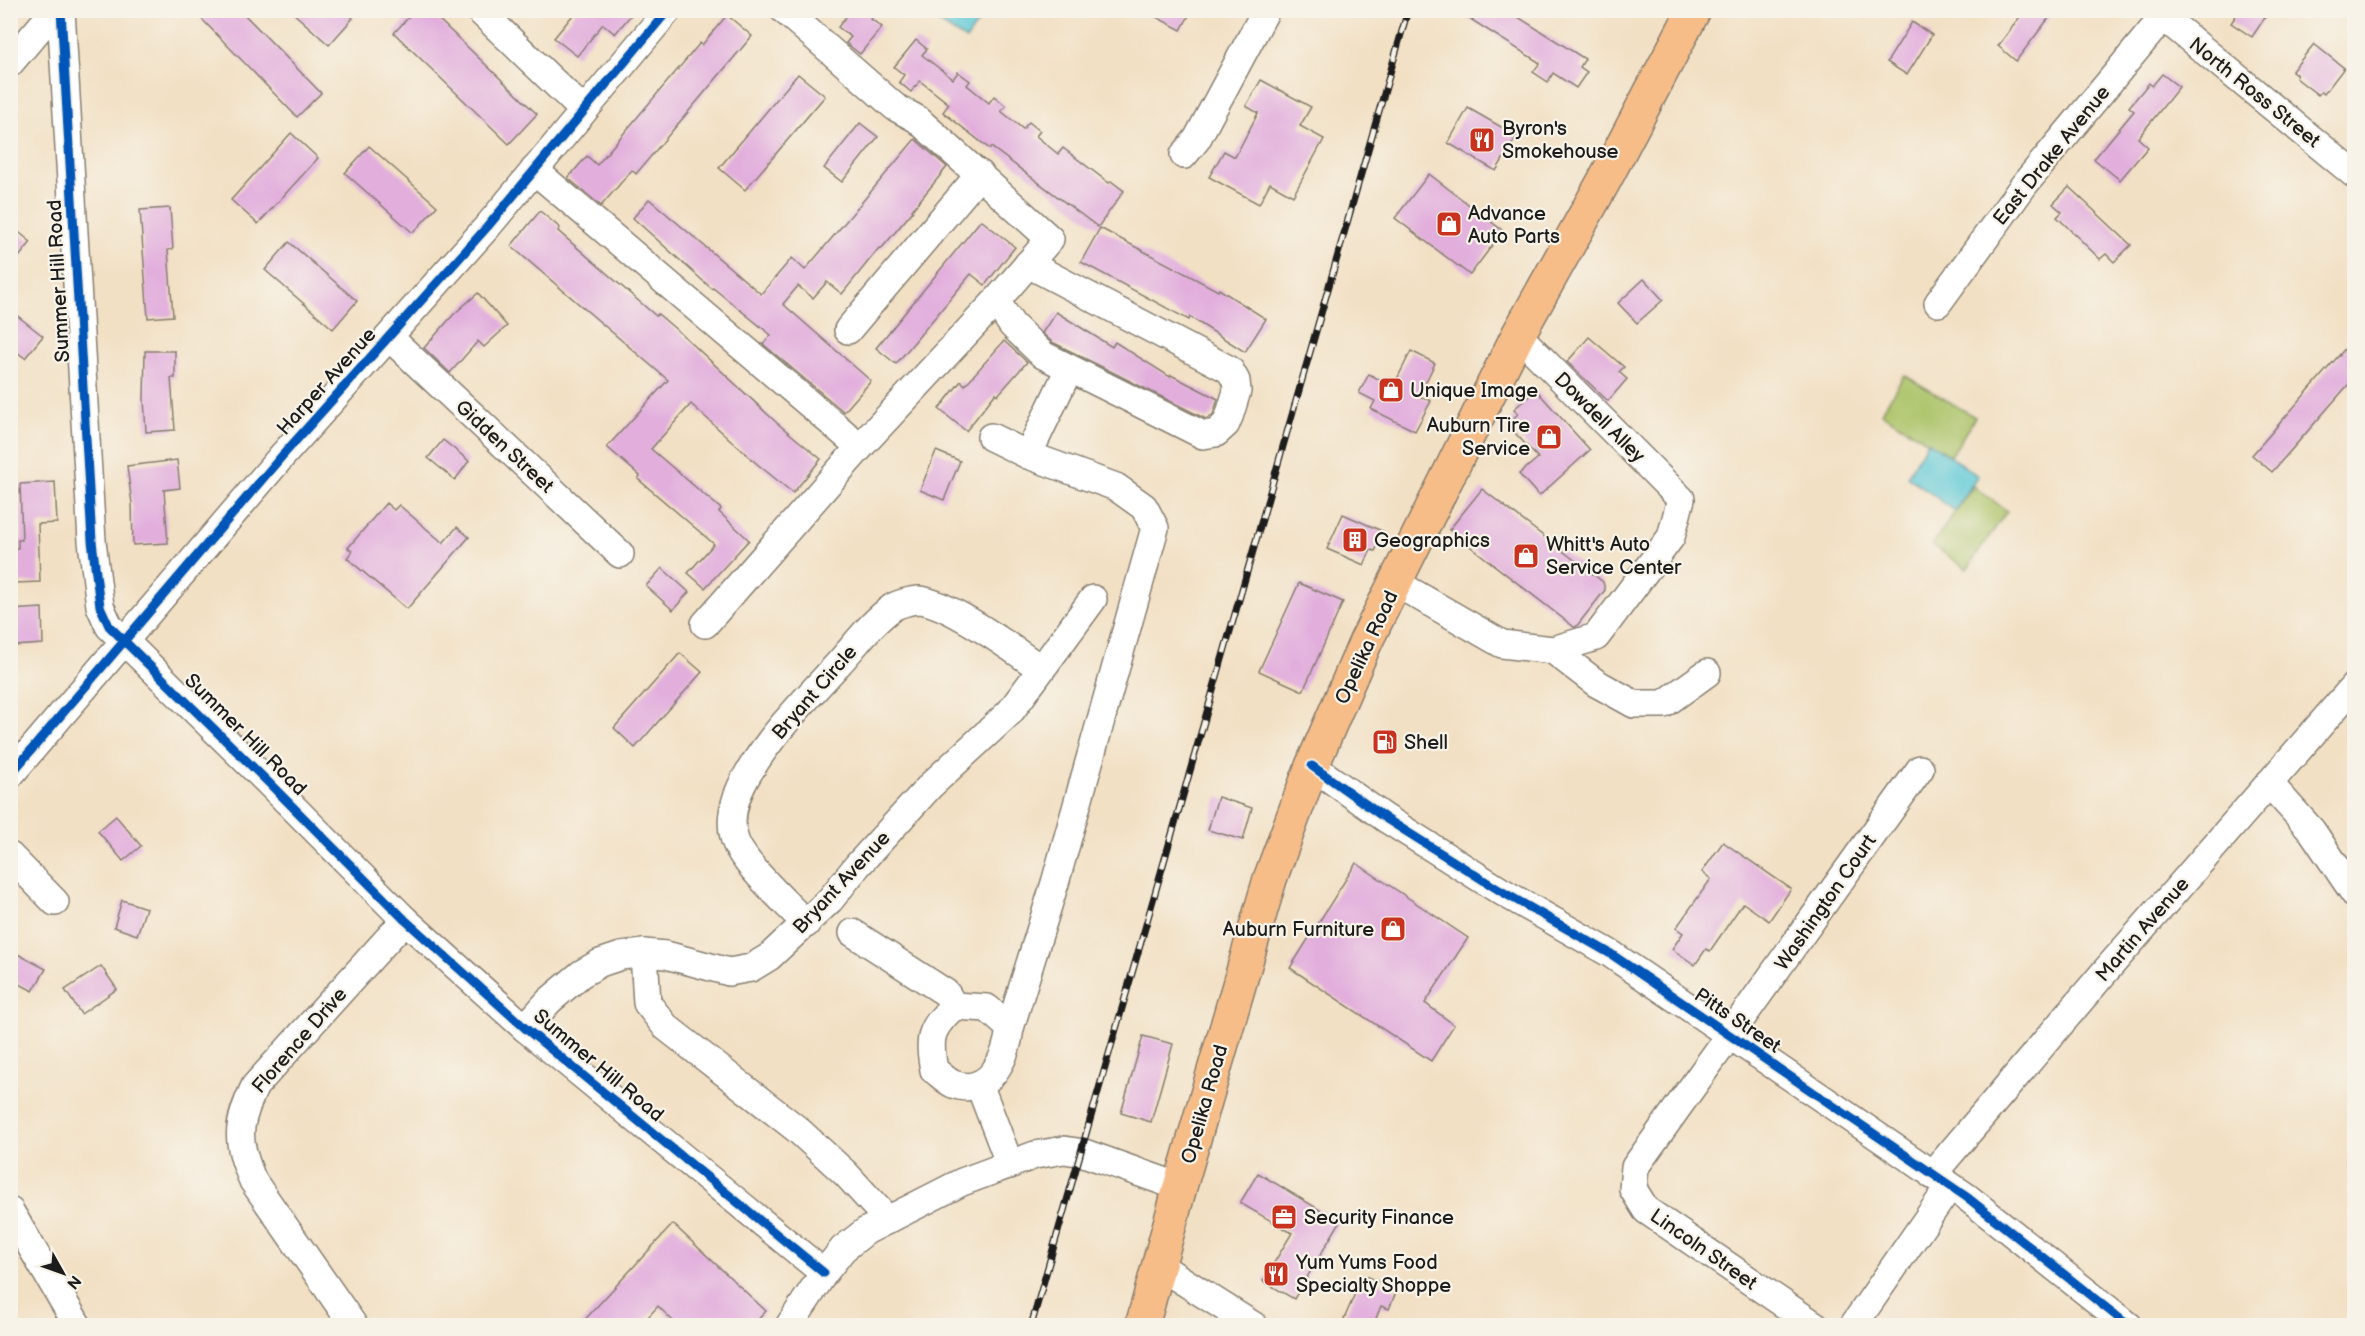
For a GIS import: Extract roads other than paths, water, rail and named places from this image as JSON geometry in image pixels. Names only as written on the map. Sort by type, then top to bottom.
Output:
[{"type":"main road","name":"Opelika Road","points":[[1142,1326],[1180,1186],[1270,879],[1312,766],[1366,641],[1518,336],[1694,10]]},
{"type":"street","points":[[10,63],[55,10]]},
{"type":"street","name":"Summer Hill Road","points":[[61,10],[92,541],[100,606],[109,626],[405,920],[525,1028],[824,1274]]},
{"type":"street","points":[[479,10],[583,110]]},
{"type":"street","name":"Harper Avenue","points":[[10,775],[282,456],[488,226],[668,10]]},
{"type":"street","points":[[705,624],[860,447],[996,301],[1050,238],[917,118],[895,107],[784,10]]},
{"type":"street","points":[[1184,155],[1197,139],[1266,10]]},
{"type":"street","name":"North Ross Street","points":[[2162,13],[2355,174]]},
{"type":"street","name":"East Drake Avenue","points":[[1938,303],[2024,185],[2162,13]]},
{"type":"street","points":[[534,170],[860,447]]},
{"type":"street","points":[[848,330],[980,174]]},
{"type":"street","points":[[996,301],[1011,325],[1043,355],[1069,369],[1094,379],[1203,435],[1216,433],[1226,424],[1237,391],[1236,381],[1230,370],[1028,264]]},
{"type":"street","name":"Dowdell Alley","points":[[1518,336],[1681,500],[1671,537],[1596,637],[1553,650]]},
{"type":"street","name":"Gidden Street","points":[[390,337],[620,554]]},
{"type":"street","points":[[1028,456],[1069,369]]},
{"type":"street","points":[[991,437],[1028,456],[1116,487],[1144,507],[1155,528],[1055,884],[1010,1028],[1008,1046],[998,1069],[979,1084],[967,1086],[952,1084],[934,1070],[930,1047],[933,1031],[941,1018],[954,1006],[987,1008],[1010,1028]]},
{"type":"street","points":[[1396,583],[1502,644],[1553,650],[1596,683],[1634,704],[1664,704],[1707,673]]},
{"type":"street","name":"Bryant Avenue","points":[[525,1028],[549,1001],[581,974],[600,963],[621,956],[644,953],[666,955],[729,972],[751,968],[769,957],[830,900],[857,866],[931,785],[1010,712],[1093,599]]},
{"type":"street","name":"Bryant Circle","points":[[806,924],[744,857],[734,837],[732,813],[749,771],[788,719],[877,620],[895,606],[918,600],[929,603],[998,638],[1041,669]]},
{"type":"street","name":"Martin Avenue","points":[[1853,1326],[1941,1181],[2269,783],[2355,686]]},
{"type":"street","name":"Pitts Street","points":[[1312,766],[1385,818],[1481,878],[1611,954],[1968,1198],[2128,1326]]},
{"type":"street","name":"Washington Court","points":[[1730,1036],[1920,769]]},
{"type":"street","points":[[2269,783],[2312,831],[2355,893]]},
{"type":"street","points":[[10,856],[55,902]]},
{"type":"street","name":"Florence Drive","points":[[354,1326],[254,1181],[244,1159],[240,1135],[241,1124],[243,1112],[255,1086],[405,920]]},
{"type":"street","points":[[853,933],[946,993],[954,1006]]},
{"type":"street","points":[[644,953],[646,1003],[666,1027],[798,1130],[846,1174],[888,1220]]},
{"type":"street","name":"Lincoln Street","points":[[1730,1036],[1635,1167],[1633,1189],[1646,1210],[1655,1217],[1816,1326]]},
{"type":"street","points":[[979,1084],[1010,1164]]},
{"type":"street","points":[[789,1326],[843,1249],[866,1231],[962,1182],[1010,1164],[1044,1152],[1064,1150],[1084,1153],[1180,1186]]},
{"type":"street","points":[[10,1211],[78,1326]]},
{"type":"street","points":[[1158,1265],[1254,1326]]},
{"type":"water","points":[[941,11],[986,11],[966,40],[935,20]]},
{"type":"water","points":[[1928,441],[1978,476],[1955,511],[1907,476]]},
{"type":"railway","points":[[1031,1326],[1408,10]]},
{"type":"place","name":"Byron's Smokehouse","points":[[1482,140]]},
{"type":"place","name":"Advance Auto Parts","points":[[1449,224]]},
{"type":"place","name":"Unique Image","points":[[1391,390]]},
{"type":"place","name":"Auburn Tire Service","points":[[1549,437]]},
{"type":"place","name":"Geographics","points":[[1355,540]]},
{"type":"place","name":"Whitt's Auto Service Center","points":[[1526,556]]},
{"type":"place","name":"Shell","points":[[1385,742]]},
{"type":"place","name":"Auburn Furniture","points":[[1393,929]]},
{"type":"place","name":"Security Finance","points":[[1284,1217]]},
{"type":"place","name":"Yum Yums Food Specialty Shoppe","points":[[1276,1274]]}]
